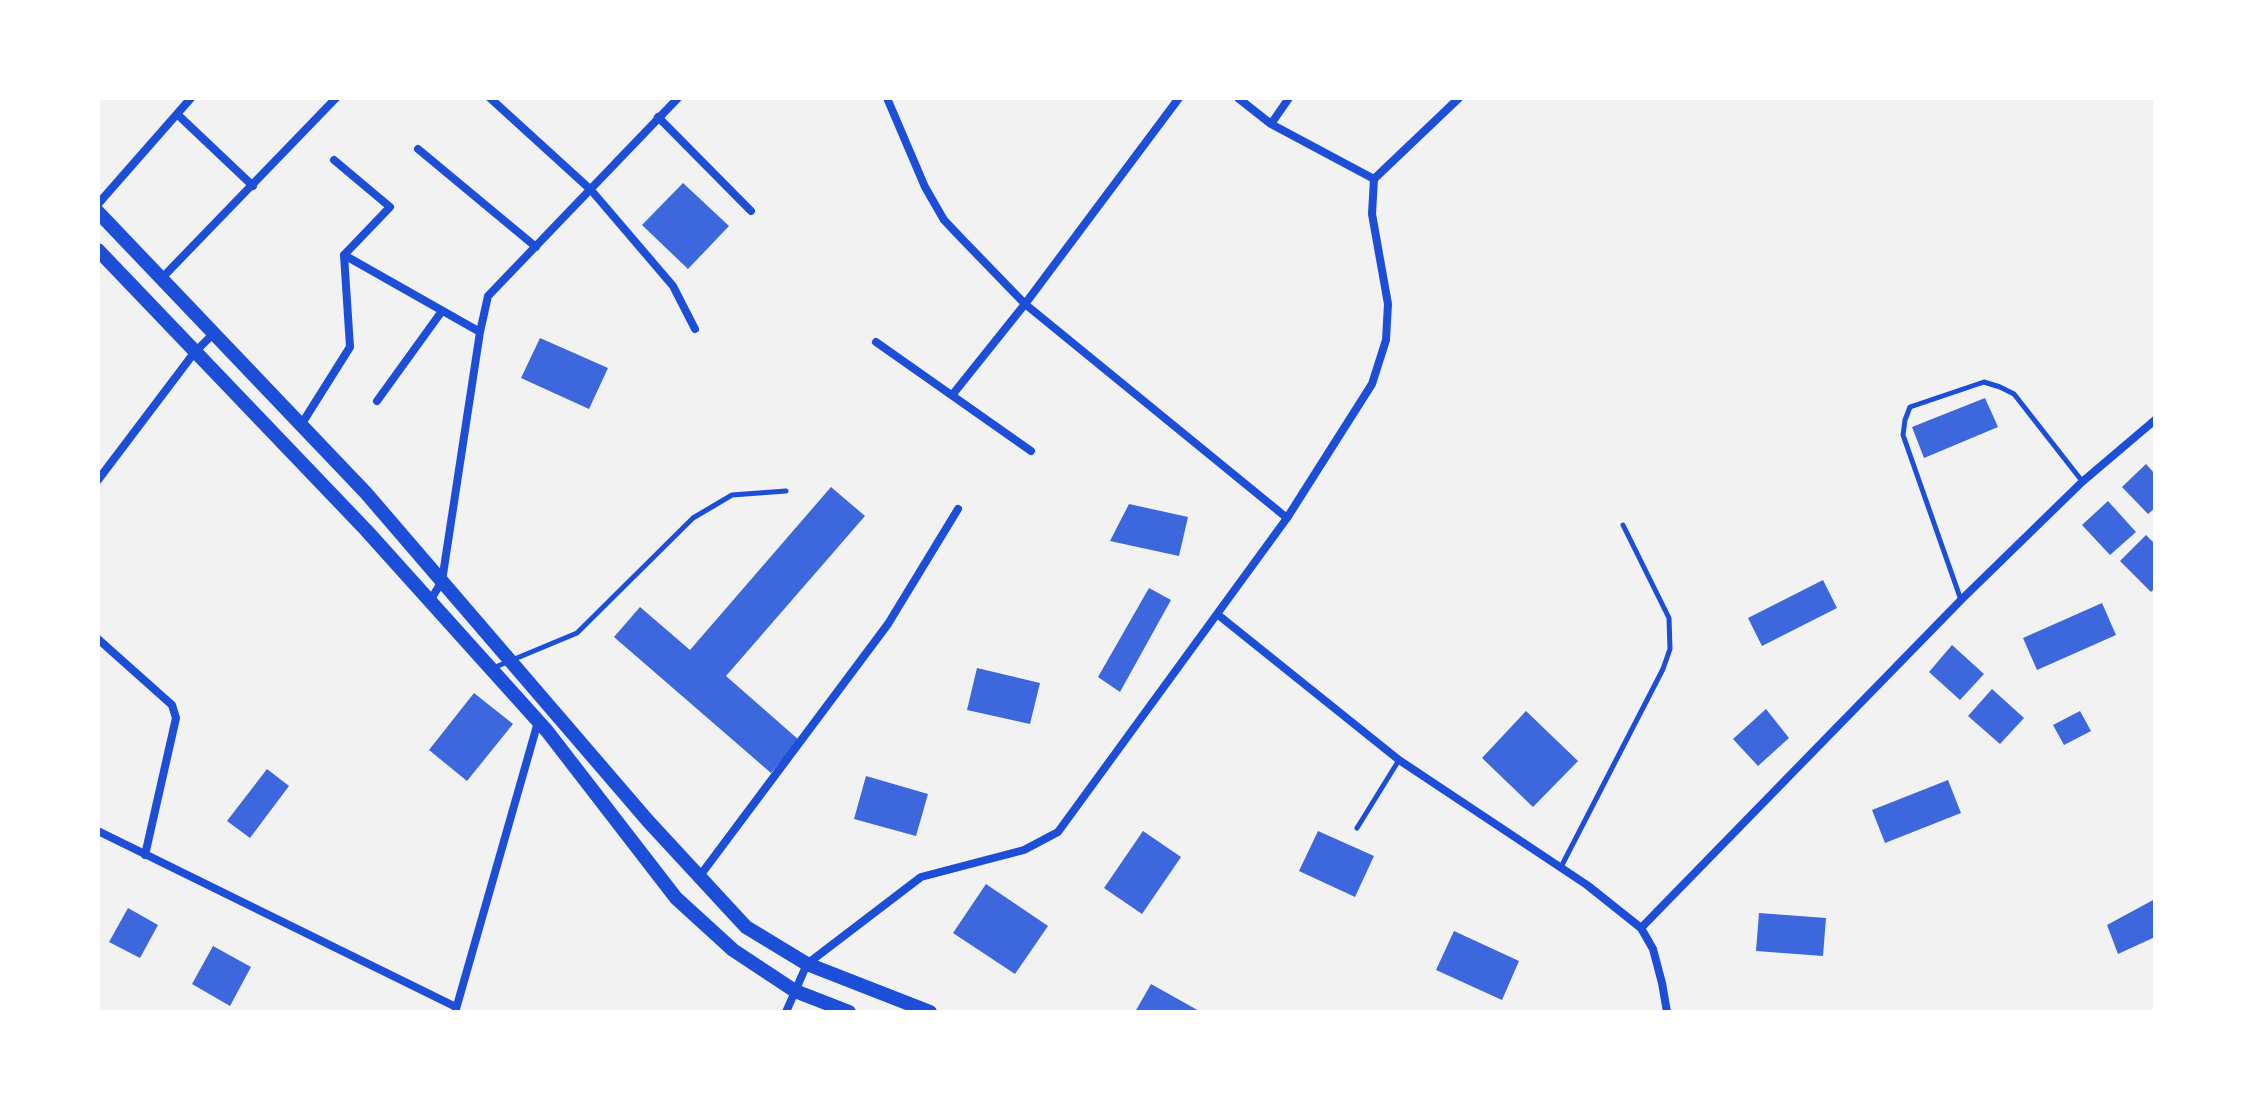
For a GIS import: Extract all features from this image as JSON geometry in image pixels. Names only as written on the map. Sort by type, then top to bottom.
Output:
[{"type":"main road","points":[[98,212],[366,493],[549,708],[698,878],[746,927],[807,964],[930,1012]]},
{"type":"main road","points":[[98,250],[339,501],[542,726],[580,770],[676,898],[733,950],[795,991],[849,1012]]},
{"type":"street","points":[[98,204],[191,98]]},
{"type":"street","points":[[161,279],[336,98]]},
{"type":"street","points":[[490,98],[591,190],[673,286],[695,329]]},
{"type":"street","points":[[430,601],[442,581],[488,296],[678,98]]},
{"type":"street","points":[[887,98],[925,187],[944,220],[963,240],[1025,304],[1287,518]]},
{"type":"street","points":[[953,394],[1025,304],[1179,98]]},
{"type":"street","points":[[1238,98],[1271,124],[1374,179]]},
{"type":"street","points":[[1271,124],[1289,98]]},
{"type":"street","points":[[786,1012],[807,964],[921,877],[1024,850],[1058,832],[1287,518],[1372,384],[1386,340],[1388,304],[1372,214],[1374,179],[1459,98]]},
{"type":"street","points":[[177,114],[253,186]]},
{"type":"street","points":[[658,117],[751,211]]},
{"type":"street","points":[[418,149],[536,247]]},
{"type":"street","points":[[301,425],[350,347],[344,255],[390,207],[334,160]]},
{"type":"street","points":[[344,255],[480,332]]},
{"type":"street","points":[[377,401],[442,311]]},
{"type":"street","points":[[98,480],[194,353],[214,332]]},
{"type":"street","points":[[876,342],[1031,451]]},
{"type":"street","points":[[1641,928],[1961,600],[2082,482],[2155,420]]},
{"type":"street","points":[[698,878],[888,624],[958,509]]},
{"type":"street","points":[[1217,614],[1399,760],[1587,885],[1641,928],[1653,949],[1667,1012]]},
{"type":"street","points":[[98,639],[172,705],[176,718],[145,855]]},
{"type":"street","points":[[98,831],[455,1010],[542,726]]},
{"type":"lane","points":[[1961,600],[1903,435],[1910,407],[1984,382],[2000,387],[2014,394],[2082,482]]},
{"type":"lane","points":[[491,669],[577,633],[693,518],[732,495],[786,491]]},
{"type":"lane","points":[[1564,870],[1670,649],[1669,618],[1623,525]]},
{"type":"lane","points":[[1357,828],[1399,760]]},
{"type":"building","points":[[683,183],[729,226],[688,269],[642,225]]},
{"type":"building","points":[[540,338],[608,368],[589,409],[521,378]]},
{"type":"building","points":[[1985,398],[1998,427],[1924,458],[1912,427]]},
{"type":"building","points":[[2146,464],[2155,474],[2155,508],[2148,514],[2122,487]]},
{"type":"building","points":[[831,487],[865,516],[726,676],[799,740],[771,773],[614,637],[640,607],[690,650]]},
{"type":"building","points":[[2108,501],[2136,532],[2110,555],[2082,525]]},
{"type":"building","points":[[1129,504],[1188,517],[1179,556],[1110,541]]},
{"type":"building","points":[[2146,535],[2155,544],[2155,588],[2151,592],[2120,561]]},
{"type":"building","points":[[1823,580],[1837,608],[1762,646],[1748,618]]},
{"type":"building","points":[[1149,588],[1171,600],[1120,692],[1098,677]]},
{"type":"building","points":[[2102,603],[2116,635],[2037,670],[2023,638]]},
{"type":"building","points":[[1952,645],[1984,674],[1960,700],[1929,672]]},
{"type":"building","points":[[977,668],[1040,683],[1030,724],[967,710]]},
{"type":"building","points":[[1992,689],[2024,718],[2000,744],[1968,716]]},
{"type":"building","points":[[474,693],[513,724],[467,781],[429,750]]},
{"type":"building","points":[[1766,709],[1789,738],[1758,766],[1733,739]]},
{"type":"building","points":[[1526,711],[1578,761],[1533,807],[1482,758]]},
{"type":"building","points":[[2080,711],[2091,731],[2064,745],[2053,725]]},
{"type":"building","points":[[267,769],[289,786],[250,838],[227,821]]},
{"type":"building","points":[[866,776],[928,794],[916,836],[854,819]]},
{"type":"building","points":[[1948,780],[1961,813],[1885,843],[1872,810]]},
{"type":"building","points":[[1143,831],[1181,857],[1142,914],[1104,888]]},
{"type":"building","points":[[1318,831],[1374,856],[1355,897],[1299,871]]},
{"type":"building","points":[[986,884],[1048,926],[1015,974],[953,933]]},
{"type":"building","points":[[2155,899],[2155,937],[2118,954],[2107,925]]},
{"type":"building","points":[[128,908],[158,925],[140,958],[109,942]]},
{"type":"building","points":[[1759,913],[1826,918],[1823,956],[1756,951]]},
{"type":"building","points":[[1454,931],[1519,961],[1502,1000],[1436,970]]},
{"type":"building","points":[[213,946],[251,967],[230,1006],[192,984]]},
{"type":"building","points":[[1151,984],[1201,1012],[1135,1012]]}]
